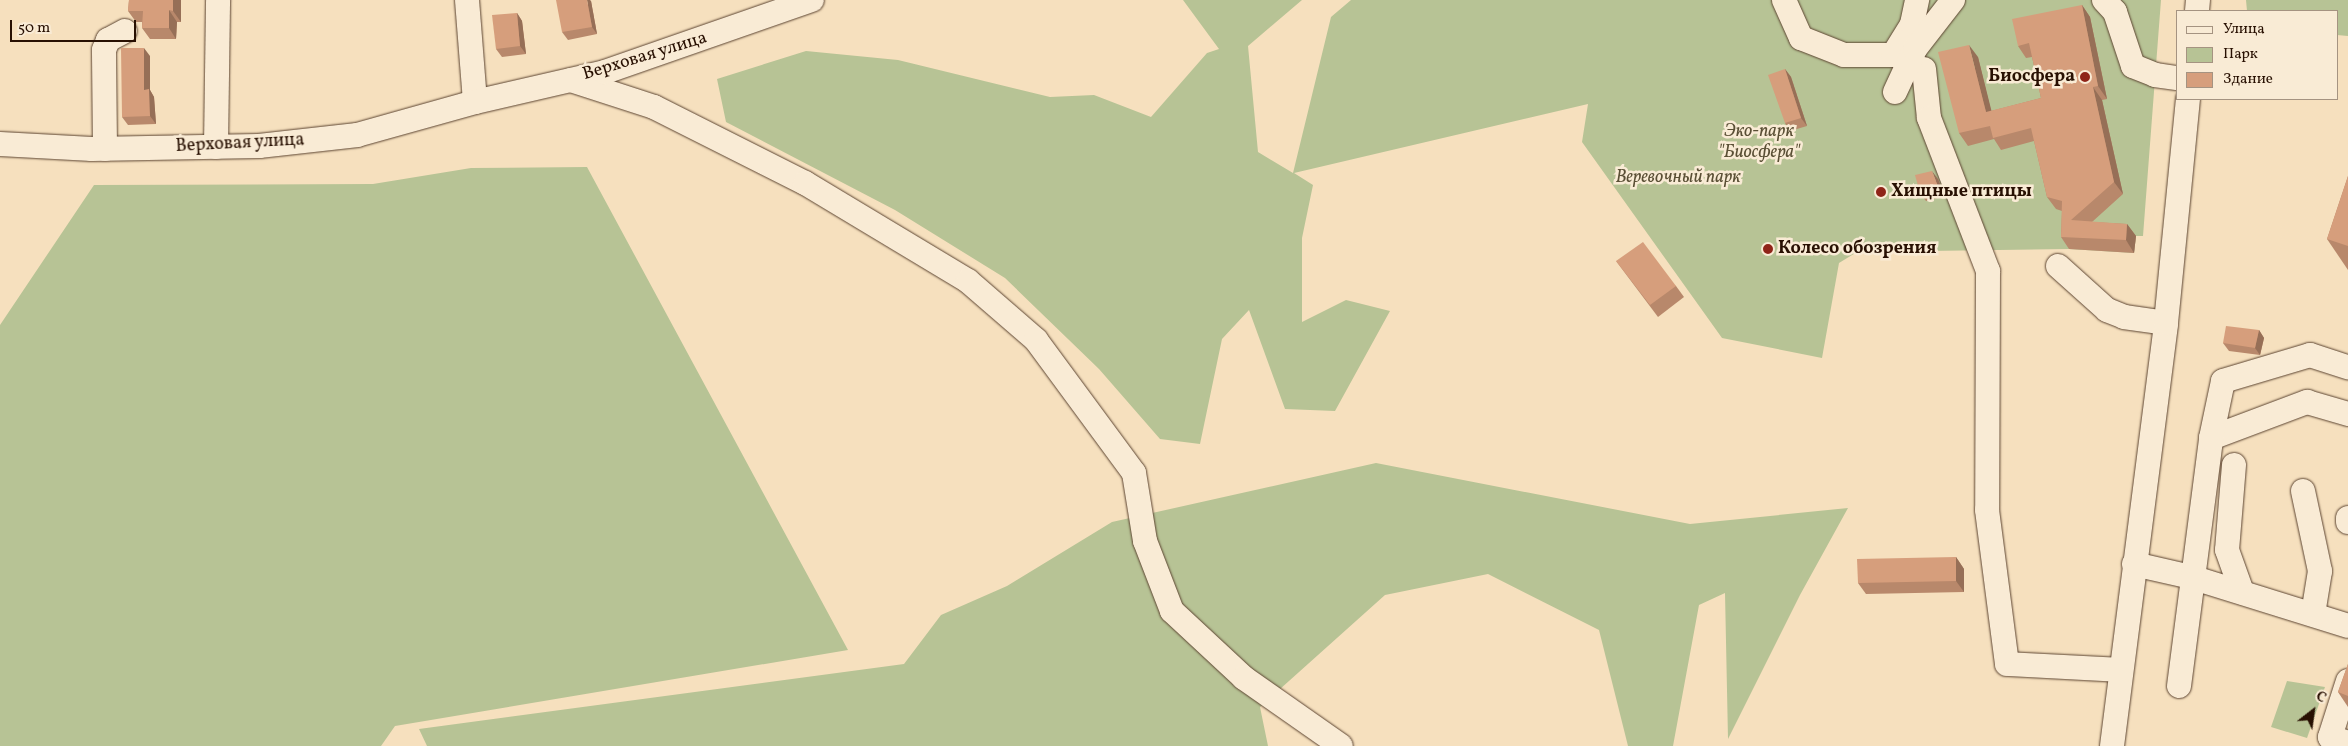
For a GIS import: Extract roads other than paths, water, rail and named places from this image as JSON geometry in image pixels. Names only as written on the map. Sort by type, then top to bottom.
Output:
[{"type":"street","points":[[216,147],[218,0]]},
{"type":"street","points":[[467,0],[475,102]]},
{"type":"street","name":"Верховая улица","points":[[0,144],[106,149],[259,146],[357,135],[475,102],[570,80],[669,51],[812,0]]},
{"type":"street","points":[[1784,0],[1801,38],[1844,55],[1893,55],[1912,24],[1917,0]]},
{"type":"street","points":[[1894,92],[1915,48],[1953,0]]},
{"type":"street","points":[[2104,0],[2115,12],[2133,66],[2155,75],[2176,78]]},
{"type":"street","points":[[106,149],[104,50],[108,40],[125,31]]},
{"type":"street","points":[[1924,69],[1929,118],[1988,271],[1986,510],[2007,664],[2120,670]]},
{"type":"street","points":[[570,80],[654,107],[806,183],[968,281],[1036,340],[1134,473],[1145,541],[1172,611],[1244,678],[1341,746]]},
{"type":"street","points":[[2112,746],[2120,670],[2166,323],[2188,100]]},
{"type":"street","points":[[2058,266],[2107,310],[2124,317],[2166,323]]},
{"type":"street","points":[[2179,686],[2191,577],[2210,438],[2222,381],[2310,355],[2348,368]]},
{"type":"street","points":[[2210,438],[2307,402],[2348,414]]},
{"type":"street","points":[[2234,466],[2227,550],[2242,592]]},
{"type":"street","points":[[2303,491],[2320,571],[2313,614]]},
{"type":"street","points":[[2134,564],[2191,577],[2348,626]]},
{"type":"street","points":[[2348,681],[2330,737],[2348,743]]},
{"type":"place","name":"Биосфера","points":[[2085,77]]},
{"type":"place","name":"Хищные птицы","points":[[1881,192]]},
{"type":"place","name":"Колесо обозрения","points":[[1768,249]]},
{"type":"park label","name":"Эко-парк \"Биосфера\"","points":[[1759,143]]},
{"type":"park label","name":"Веревочный парк","points":[[1678,178]]}]
